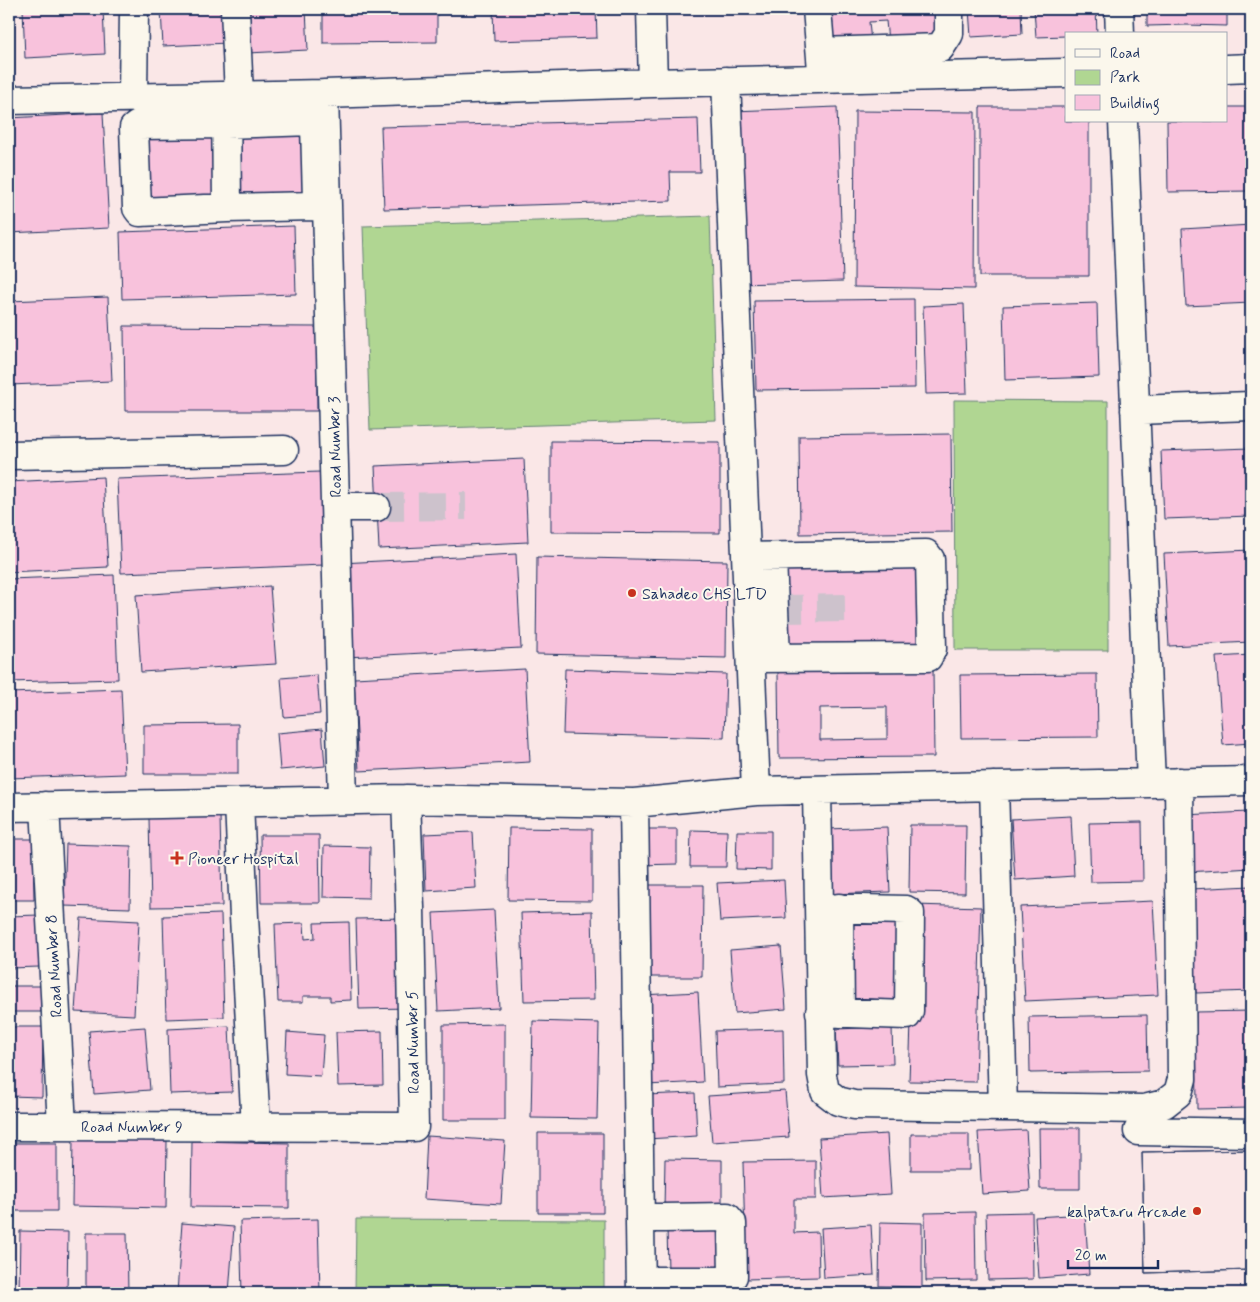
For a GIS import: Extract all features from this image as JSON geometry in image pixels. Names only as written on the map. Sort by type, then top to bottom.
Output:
[{"type":"street","points":[[132,97],[134,9]]},
{"type":"street","points":[[227,208],[226,124],[232,96],[235,9]]},
{"type":"street","points":[[651,9],[653,83]]},
{"type":"street","points":[[817,9],[823,79]]},
{"type":"street","points":[[821,52],[940,48],[949,34],[949,9]]},
{"type":"street","points":[[1118,9],[1120,32]]},
{"type":"street","points":[[1228,69],[1251,68]]},
{"type":"street","points":[[9,100],[324,94],[653,83],[1065,73]]},
{"type":"street","points":[[726,81],[759,557],[766,609],[756,791]]},
{"type":"street","name":"Road Number 3","points":[[324,94],[343,800]]},
{"type":"street","points":[[311,121],[315,124],[317,201],[314,206],[227,208],[140,212],[137,208],[134,128],[138,125],[311,121]]},
{"type":"street","points":[[1123,122],[1152,783]]},
{"type":"street","points":[[1135,410],[1251,406]]},
{"type":"street","points":[[9,455],[284,450]]},
{"type":"street","points":[[335,507],[376,507]]},
{"type":"street","points":[[759,557],[926,554],[930,558],[932,649],[928,657],[763,658]]},
{"type":"street","points":[[9,807],[406,799],[634,803],[756,791],[1251,781]]},
{"type":"street","points":[[817,791],[829,908],[830,1012],[822,1076],[825,1091],[838,1101],[854,1105],[1144,1109],[1164,1104],[1178,1093],[1182,1078],[1179,782]]},
{"type":"street","points":[[994,786],[1003,1107]]},
{"type":"street","name":"Road Number 5","points":[[256,1127],[414,1127],[406,799]]},
{"type":"street","points":[[239,803],[256,1127]]},
{"type":"street","points":[[634,803],[641,1287],[728,1281],[733,1276],[732,1223],[727,1217],[640,1217]]},
{"type":"street","name":"Road Number 8","points":[[45,806],[62,1126]]},
{"type":"street","points":[[829,908],[906,910],[910,913],[909,1011],[907,1015],[830,1012]]},
{"type":"street","name":"Road Number 9","points":[[9,1126],[256,1127]]},
{"type":"street","points":[[1138,1131],[1251,1133]]},
{"type":"green space","points":[[710,216],[716,420],[370,430],[363,226]]},
{"type":"green space","points":[[954,400],[1108,401],[1108,650],[955,650]]},
{"type":"green space","points":[[356,1219],[604,1220],[604,1293],[355,1293]]},
{"type":"building","points":[[23,9],[103,9],[105,54],[25,58]]},
{"type":"building","points":[[226,9],[228,43],[163,46],[161,10]]},
{"type":"building","points":[[246,9],[306,9],[308,50],[248,53]]},
{"type":"building","points":[[323,9],[437,9],[437,42],[323,43]]},
{"type":"building","points":[[493,9],[596,9],[597,38],[494,41]]},
{"type":"building","points":[[836,9],[935,9],[938,37],[888,41],[886,21],[869,22],[871,42],[828,45],[825,12],[837,11]]},
{"type":"building","points":[[969,9],[1021,9],[1022,34],[971,37]]},
{"type":"building","points":[[1034,9],[1096,9],[1097,32],[1065,32],[1065,36],[1036,37]]},
{"type":"building","points":[[1147,9],[1227,9],[1227,26],[1147,26]]},
{"type":"building","points":[[837,107],[843,281],[740,284],[733,111]]},
{"type":"building","points":[[980,107],[1065,107],[1065,122],[1089,122],[1089,276],[980,276]]},
{"type":"building","points":[[1228,107],[1251,107],[1251,191],[1168,192],[1167,122],[1228,122]]},
{"type":"building","points":[[855,111],[975,112],[974,289],[854,287]]},
{"type":"building","points":[[103,113],[109,228],[9,233],[9,118]]},
{"type":"building","points":[[698,119],[700,172],[670,172],[671,201],[384,209],[381,127]]},
{"type":"building","points":[[311,124],[313,202],[233,204],[232,126]]},
{"type":"building","points":[[215,126],[219,206],[139,209],[137,128]]},
{"type":"building","points":[[1251,225],[1251,303],[1186,306],[1182,229]]},
{"type":"building","points":[[294,226],[296,294],[122,299],[120,232]]},
{"type":"building","points":[[108,297],[112,381],[9,385],[9,301]]},
{"type":"building","points":[[914,299],[915,388],[756,390],[754,301]]},
{"type":"building","points":[[1097,303],[1099,377],[1005,380],[1003,306]]},
{"type":"building","points":[[964,304],[967,393],[926,394],[923,306]]},
{"type":"building","points":[[124,326],[317,327],[317,411],[125,411]]},
{"type":"building","points":[[951,434],[952,532],[800,534],[799,436]]},
{"type":"building","points":[[551,441],[720,442],[720,533],[551,532]]},
{"type":"building","points":[[1251,448],[1251,516],[1164,519],[1161,451]]},
{"type":"building","points":[[524,459],[528,542],[379,549],[375,466]]},
{"type":"building","points":[[320,472],[324,565],[121,573],[117,479]]},
{"type":"building","points":[[103,477],[108,567],[9,572],[9,482]]},
{"type":"building","points":[[1251,550],[1251,642],[1169,646],[1164,554]]},
{"type":"building","points":[[516,554],[521,648],[346,657],[341,563]]},
{"type":"building","name":"Sahadeo CHS LTD","points":[[537,557],[727,561],[726,658],[536,654]]},
{"type":"building","points":[[922,560],[925,651],[778,651],[774,561]]},
{"type":"building","points":[[114,575],[118,679],[9,682],[9,579]]},
{"type":"building","points":[[270,586],[276,664],[141,672],[136,595]]},
{"type":"building","points":[[1251,655],[1251,743],[1223,745],[1216,657]]},
{"type":"building","points":[[525,669],[530,762],[359,771],[354,678]]},
{"type":"building","points":[[565,669],[726,674],[724,738],[563,734]]},
{"type":"building","points":[[933,669],[934,757],[779,758],[778,671]],"holes":[[[887,707],[887,739],[820,740],[820,708]]]},
{"type":"building","points":[[1097,674],[1098,737],[961,738],[960,675]]},
{"type":"building","points":[[317,675],[320,714],[284,717],[281,678]]},
{"type":"building","points":[[121,689],[125,774],[9,778],[9,693]]},
{"type":"building","points":[[238,724],[238,774],[144,774],[144,725]]},
{"type":"building","points":[[322,729],[325,766],[280,770],[277,733]]},
{"type":"building","points":[[1249,812],[1251,868],[1187,872],[1184,815]]},
{"type":"building","points":[[220,816],[222,906],[151,907],[149,818]]},
{"type":"building","points":[[1071,816],[1074,876],[1015,880],[1011,819]]},
{"type":"building","points":[[1142,822],[1143,881],[1091,882],[1089,823]]},
{"type":"building","points":[[910,825],[966,825],[965,893],[909,892]]},
{"type":"building","points":[[887,827],[890,892],[829,894],[827,829]]},
{"type":"building","points":[[509,828],[592,829],[592,901],[508,900]]},
{"type":"building","points":[[637,829],[677,829],[677,864],[638,865]]},
{"type":"building","points":[[691,830],[727,831],[726,867],[690,867]]},
{"type":"building","points":[[737,831],[771,831],[771,870],[736,869]]},
{"type":"building","points":[[473,832],[476,888],[426,891],[424,834]]},
{"type":"building","points":[[260,835],[319,835],[320,903],[261,903]]},
{"type":"building","points":[[9,839],[33,839],[34,900],[9,900]]},
{"type":"building","points":[[66,844],[131,846],[130,908],[64,906]]},
{"type":"building","points":[[324,846],[370,847],[369,898],[323,897]]},
{"type":"building","points":[[784,880],[786,918],[720,921],[717,883]]},
{"type":"building","points":[[638,885],[703,885],[702,977],[637,977]]},
{"type":"building","points":[[1251,886],[1251,991],[1196,993],[1191,889]]},
{"type":"building","points":[[1153,901],[1158,995],[1025,1001],[1020,907]]},
{"type":"building","points":[[915,905],[981,907],[976,1082],[909,1081]]},
{"type":"building","points":[[494,910],[499,1008],[438,1011],[433,913]]},
{"type":"building","points":[[592,911],[594,1000],[524,1001],[521,913]]},
{"type":"building","points":[[845,912],[905,913],[906,1010],[845,1009]]},
{"type":"building","points":[[221,914],[224,1017],[166,1019],[163,916]]},
{"type":"building","points":[[39,915],[39,967],[9,968],[9,916]]},
{"type":"building","points":[[81,918],[139,921],[134,1015],[75,1012]]},
{"type":"building","points":[[406,918],[409,1008],[359,1009],[356,919]]},
{"type":"building","points":[[349,922],[351,1000],[330,1001],[330,996],[303,996],[303,1002],[278,1002],[275,924],[304,923],[305,939],[315,938],[314,923]]},
{"type":"building","points":[[781,946],[786,1009],[735,1013],[730,950]]},
{"type":"building","points":[[9,986],[41,986],[41,1012],[9,1012]]},
{"type":"building","points":[[698,992],[703,1082],[647,1085],[642,995]]},
{"type":"building","points":[[1251,1011],[1251,1108],[1197,1109],[1196,1012]]},
{"type":"building","points":[[1147,1015],[1148,1071],[1030,1073],[1029,1017]]},
{"type":"building","points":[[533,1021],[599,1023],[597,1119],[531,1118]]},
{"type":"building","points":[[505,1024],[505,1120],[443,1120],[443,1025]]},
{"type":"building","points":[[229,1026],[232,1092],[170,1094],[168,1029]]},
{"type":"building","points":[[9,1027],[43,1027],[42,1097],[9,1096]]},
{"type":"building","points":[[145,1027],[150,1090],[94,1094],[89,1031]]},
{"type":"building","points":[[892,1027],[893,1064],[838,1065],[836,1029]]},
{"type":"building","points":[[783,1029],[784,1084],[717,1087],[715,1031]]},
{"type":"building","points":[[382,1031],[383,1085],[338,1086],[336,1032]]},
{"type":"building","points":[[287,1032],[324,1035],[321,1076],[285,1074]]},
{"type":"building","points":[[785,1091],[789,1137],[712,1142],[708,1096]]},
{"type":"building","points":[[695,1093],[697,1136],[647,1139],[645,1095]]},
{"type":"building","points":[[1039,1128],[1080,1128],[1080,1189],[1040,1189]]},
{"type":"building","points":[[1026,1130],[1030,1191],[982,1194],[978,1132]]},
{"type":"building","points":[[538,1133],[603,1133],[603,1213],[538,1213]]},
{"type":"building","points":[[887,1134],[891,1194],[823,1198],[819,1138]]},
{"type":"building","points":[[911,1134],[969,1134],[969,1170],[911,1170]]},
{"type":"building","points":[[427,1136],[505,1141],[501,1204],[424,1199]]},
{"type":"building","points":[[73,1139],[167,1141],[166,1208],[72,1206]]},
{"type":"building","points":[[192,1141],[289,1143],[289,1208],[191,1207]]},
{"type":"building","points":[[9,1143],[57,1143],[57,1211],[9,1211]]},
{"type":"building","name":"kalpataru Arcade","points":[[1251,1150],[1251,1270],[1145,1273],[1142,1152]]},
{"type":"building","name":"kalpataru Arcade","points":[[1251,1150],[1251,1270],[1145,1273],[1142,1152]]},
{"type":"building","points":[[665,1159],[722,1160],[722,1210],[664,1209]]},
{"type":"building","points":[[816,1161],[816,1199],[794,1199],[794,1233],[818,1232],[819,1277],[746,1279],[743,1162]]},
{"type":"building","points":[[975,1212],[976,1280],[926,1281],[925,1213]]},
{"type":"building","points":[[1032,1212],[1033,1279],[988,1280],[986,1213]]},
{"type":"building","points":[[1085,1214],[1089,1274],[1039,1278],[1035,1217]]},
{"type":"building","points":[[318,1219],[320,1293],[242,1293],[240,1221]]},
{"type":"building","points":[[880,1222],[922,1223],[922,1287],[879,1286]]},
{"type":"building","points":[[182,1223],[234,1227],[229,1293],[177,1293]]},
{"type":"building","points":[[727,1224],[728,1271],[668,1272],[667,1226]]},
{"type":"building","points":[[871,1225],[874,1275],[824,1278],[821,1228]]},
{"type":"building","points":[[20,1231],[68,1232],[67,1293],[19,1293]]},
{"type":"building","points":[[86,1233],[127,1233],[128,1293],[86,1293]]},
{"type":"tunnel","points":[[376,507],[466,506]]},
{"type":"tunnel","points":[[775,609],[851,608]]},
{"type":"place","name":"Sahadeo CHS LTD","points":[[632,593]]},
{"type":"place","name":"Pioneer Hospital","points":[[177,858]]},
{"type":"place","name":"kalpataru Arcade","points":[[1197,1211]]}]
